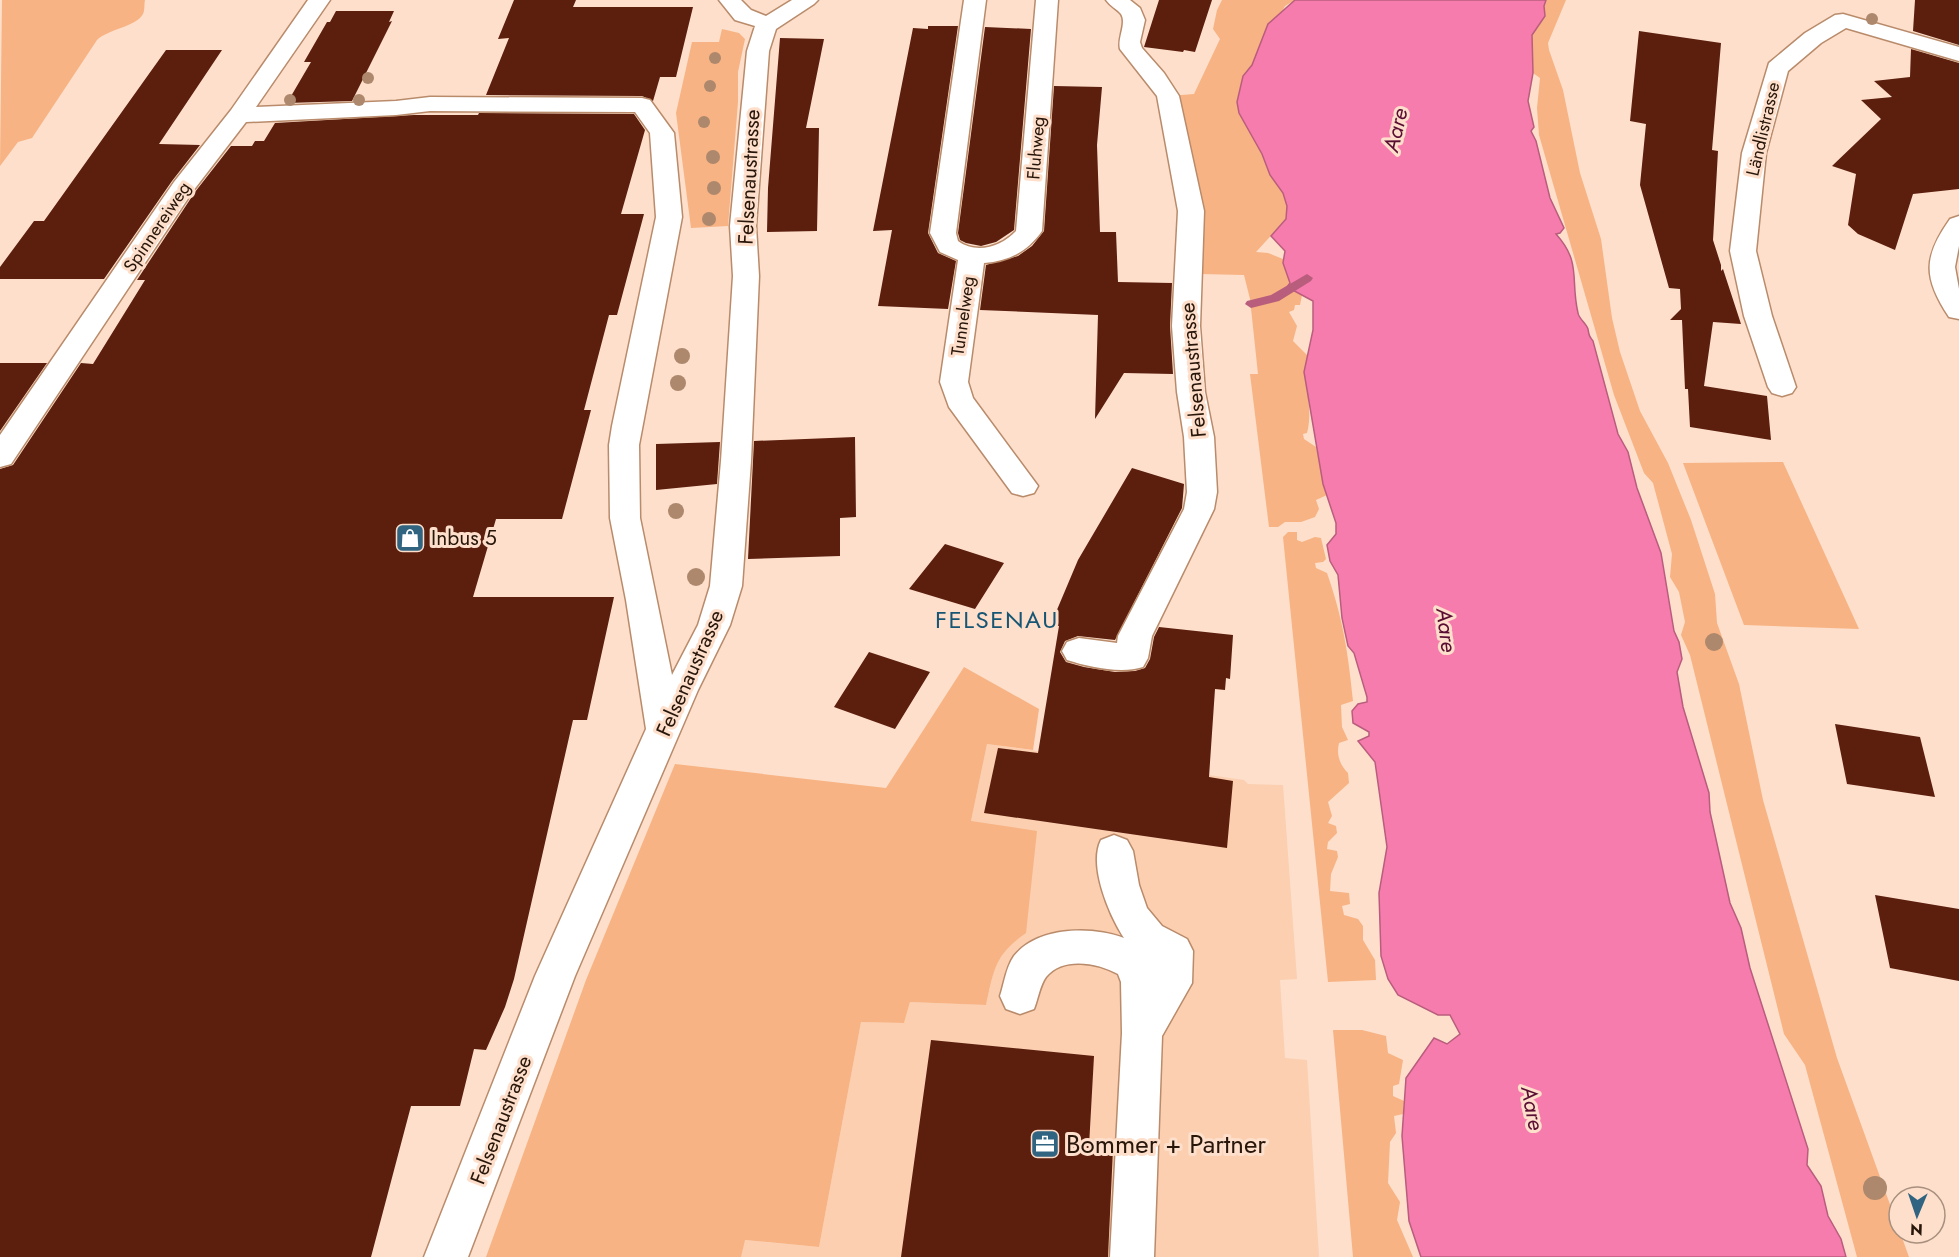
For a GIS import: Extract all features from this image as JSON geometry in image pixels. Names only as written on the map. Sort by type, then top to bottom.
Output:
[{"type":"street","name":"Spinnereiweg","points":[[0,457],[183,187],[239,115],[319,0]]},
{"type":"street","points":[[730,0],[743,15],[768,24],[807,0]]},
{"type":"street","name":"Tunnelweg","points":[[975,0],[943,233],[944,240],[954,250],[972,256],[954,381],[959,400],[1023,486]]},
{"type":"street","name":"Fluhweg","points":[[972,256],[991,255],[1010,249],[1025,238],[1029,231],[1047,0]]},
{"type":"street","name":"Felsenaustrasse","points":[[1079,651],[1131,658],[1135,636],[1202,501],[1199,437],[1191,392],[1185,326],[1191,211],[1188,192],[1168,96],[1131,49],[1129,42],[1134,20],[1132,13],[1117,0]]},
{"type":"street","name":"Ländlistrasse","points":[[1782,387],[1758,316],[1743,252],[1754,153],[1777,68],[1814,38],[1843,20],[1959,54]]},
{"type":"street","name":"Felsenaustrasse","points":[[446,1257],[555,976],[599,872],[714,625],[727,579],[746,276],[743,226],[757,60],[763,30],[768,24]]},
{"type":"street","points":[[239,115],[396,108],[430,104],[642,105],[662,133],[668,228],[627,426],[623,478],[624,518],[642,600],[664,730]]},
{"type":"street","points":[[1959,224],[1947,239],[1941,269],[1946,289],[1959,311]]},
{"type":"street","points":[[1114,851],[1118,882],[1137,924],[1148,938],[1173,951],[1172,983],[1142,1033]]},
{"type":"street","points":[[1020,996],[1028,969],[1039,959],[1053,952],[1073,947],[1096,947],[1115,952],[1132,962],[1140,982],[1142,1033],[1132,1257]]},
{"type":"shaded area","points":[[2,0],[145,0],[144,12],[139,18],[97,40],[32,138],[18,142],[0,166]]},
{"type":"shaded area","points":[[1222,0],[1295,0],[1285,6],[1252,65],[1243,76],[1237,102],[1239,113],[1262,154],[1270,175],[1283,193],[1287,206],[1286,219],[1256,252],[1268,253],[1283,259],[1290,283],[1287,287],[1302,295],[1300,305],[1295,305],[1294,310],[1289,312],[1297,326],[1293,341],[1308,356],[1306,375],[1309,423],[1307,433],[1303,434],[1304,439],[1316,447],[1327,495],[1316,500],[1319,509],[1315,517],[1301,522],[1285,522],[1278,527],[1269,527],[1250,374],[1258,374],[1250,299],[1244,275],[1200,274],[1169,96],[1194,94],[1220,39],[1213,29],[1217,10]]},
{"type":"shaded area","points":[[1546,0],[1566,0],[1548,43],[1549,50],[1563,90],[1580,173],[1601,239],[1612,318],[1620,352],[1640,411],[1668,463],[1691,520],[1715,594],[1717,623],[1739,684],[1763,800],[1837,1058],[1887,1196],[1887,1245],[1905,1245],[1909,1257],[1857,1257],[1805,1065],[1784,1034],[1690,655],[1681,635],[1685,622],[1679,592],[1670,577],[1672,554],[1653,483],[1644,473],[1614,395],[1539,135],[1537,108],[1540,78],[1533,73],[1532,35],[1540,24]]},
{"type":"shaded area","points":[[722,29],[739,33],[745,39],[738,72],[738,102],[728,226],[691,228],[676,113],[692,42],[719,42]]},
{"type":"shaded area","points":[[1783,462],[1859,629],[1744,625],[1683,463]]},
{"type":"shaded area","points":[[1288,532],[1297,532],[1297,540],[1302,542],[1315,537],[1321,538],[1326,559],[1315,563],[1316,568],[1327,573],[1344,636],[1353,701],[1341,705],[1342,727],[1348,740],[1339,743],[1338,756],[1348,773],[1349,783],[1328,802],[1332,816],[1328,823],[1336,826],[1337,833],[1328,842],[1327,849],[1337,851],[1338,857],[1331,874],[1330,891],[1349,893],[1350,904],[1342,906],[1344,915],[1358,919],[1363,926],[1363,940],[1375,960],[1376,980],[1328,982],[1283,537]]},
{"type":"shaded area","points":[[964,667],[1039,709],[1033,750],[987,744],[971,821],[1037,831],[1026,933],[1001,956],[986,1005],[910,1002],[904,1023],[861,1022],[819,1247],[745,1240],[741,1257],[486,1257],[586,980],[675,764],[886,788]]},
{"type":"shaded area","points":[[987,744],[1244,780],[1248,784],[1283,785],[1297,979],[1280,980],[1285,1058],[1307,1060],[1319,1257],[741,1257],[744,1240],[819,1247],[861,1022],[904,1023],[910,1002],[986,1005],[995,965],[1011,943],[1025,933],[971,821]]},
{"type":"shaded area","points":[[1333,1030],[1362,1030],[1386,1036],[1388,1053],[1403,1060],[1399,1084],[1393,1086],[1393,1096],[1404,1101],[1403,1114],[1394,1116],[1396,1133],[1390,1142],[1388,1183],[1400,1202],[1397,1220],[1413,1257],[1353,1257]]},
{"type":"water","name":"Aare","points":[[1295,0],[1546,0],[1545,16],[1532,35],[1533,73],[1528,101],[1534,127],[1531,131],[1536,141],[1550,198],[1564,228],[1556,234],[1564,244],[1572,263],[1579,315],[1593,341],[1618,434],[1628,452],[1637,488],[1661,553],[1674,631],[1682,659],[1677,672],[1683,707],[1709,793],[1710,812],[1730,903],[1741,928],[1750,968],[1808,1149],[1807,1165],[1821,1186],[1828,1216],[1841,1239],[1846,1257],[1421,1257],[1409,1221],[1402,1136],[1406,1078],[1434,1038],[1447,1044],[1460,1034],[1450,1015],[1438,1015],[1398,995],[1388,979],[1381,956],[1379,893],[1387,847],[1375,762],[1358,741],[1369,736],[1369,732],[1353,723],[1352,711],[1358,704],[1367,702],[1367,697],[1354,653],[1348,646],[1342,618],[1338,575],[1330,561],[1327,545],[1336,534],[1336,523],[1323,484],[1304,372],[1313,330],[1313,301],[1287,287],[1290,283],[1283,263],[1285,251],[1271,236],[1286,219],[1287,206],[1283,193],[1270,175],[1262,154],[1239,113],[1237,102],[1243,76],[1252,65],[1268,24]]},
{"type":"building","points":[[514,0],[576,0],[573,7],[693,7],[676,77],[660,77],[653,101],[642,96],[486,95],[509,38],[498,39]]},
{"type":"building","points":[[1159,0],[1212,0],[1195,52],[1144,47]]},
{"type":"building","points":[[1915,0],[1959,0],[1959,45],[1913,31]]},
{"type":"building","points":[[336,11],[394,11],[389,22],[392,21],[352,101],[287,103],[311,62],[304,62]]},
{"type":"building","points":[[928,26],[958,26],[928,233],[938,253],[956,261],[948,309],[878,306],[892,230],[873,231],[913,28],[928,29]]},
{"type":"building","points":[[985,27],[1031,29],[1014,230],[996,242],[981,246],[960,240],[958,233]]},
{"type":"building","points":[[1639,31],[1721,43],[1712,150],[1718,151],[1713,240],[1721,271],[1723,269],[1741,324],[1713,322],[1704,386],[1767,396],[1771,440],[1690,427],[1688,389],[1685,389],[1682,320],[1670,320],[1681,309],[1680,289],[1669,288],[1640,185],[1646,124],[1630,121]]},
{"type":"building","points":[[780,38],[824,39],[806,128],[819,128],[817,231],[767,232],[768,188]]},
{"type":"building","points":[[1911,49],[1959,63],[1959,189],[1913,194],[1895,250],[1858,234],[1848,225],[1856,174],[1832,166],[1881,119],[1861,100],[1892,97],[1874,81],[1910,77]]},
{"type":"building","points":[[166,50],[222,50],[159,144],[200,145],[104,279],[0,279],[0,267],[34,221],[44,221]]},
{"type":"building","points":[[1054,86],[1102,87],[1097,145],[1100,232],[1116,232],[1118,282],[1172,283],[1170,326],[1173,374],[1124,373],[1095,419],[1098,315],[980,310],[986,265],[1018,256],[1032,246],[1044,231]]},
{"type":"building","points":[[479,113],[634,114],[645,130],[621,214],[644,214],[617,315],[609,315],[584,410],[591,410],[562,519],[496,519],[473,597],[614,597],[587,720],[573,720],[514,979],[505,1007],[486,1050],[474,1049],[460,1106],[411,1106],[371,1257],[0,1257],[0,469],[13,465],[81,363],[93,364],[145,280],[137,280],[195,192],[231,146],[252,146],[255,141],[264,141],[275,123],[414,115],[478,115]]},
{"type":"building","points":[[0,363],[47,363],[0,431]]},
{"type":"building","points":[[855,437],[856,517],[840,518],[840,556],[748,559],[754,441]]},
{"type":"building","points":[[720,442],[717,484],[656,490],[656,444]]},
{"type":"building","points":[[1132,468],[1184,484],[1182,508],[1115,640],[1078,636],[1065,641],[1060,652],[1066,662],[1084,667],[1115,672],[1135,671],[1145,668],[1150,659],[1154,637],[1159,627],[1233,635],[1230,679],[1226,678],[1225,690],[1215,689],[1209,777],[1233,781],[1227,848],[984,813],[998,748],[1038,753],[1059,626],[1051,624],[1078,560]]},
{"type":"building","points":[[945,544],[1004,563],[975,609],[909,589]]},
{"type":"building","points":[[869,652],[930,672],[895,729],[834,707]]},
{"type":"building","points":[[1835,724],[1920,737],[1935,797],[1847,784]]},
{"type":"building","points":[[1875,895],[1959,909],[1959,981],[1890,968]]},
{"type":"building","points":[[931,1040],[1094,1056],[1089,1146],[1113,1149],[1108,1257],[901,1257]]},
{"type":"waterway","points":[[1251,304],[1275,298],[1307,278]]},
{"type":"place","name":"Inbus 5","points":[[410,538]]},
{"type":"place","name":"Bommer + Partner","points":[[1045,1144]]},
{"type":"district","name":"FELSENAU","points":[[997,620]]}]
